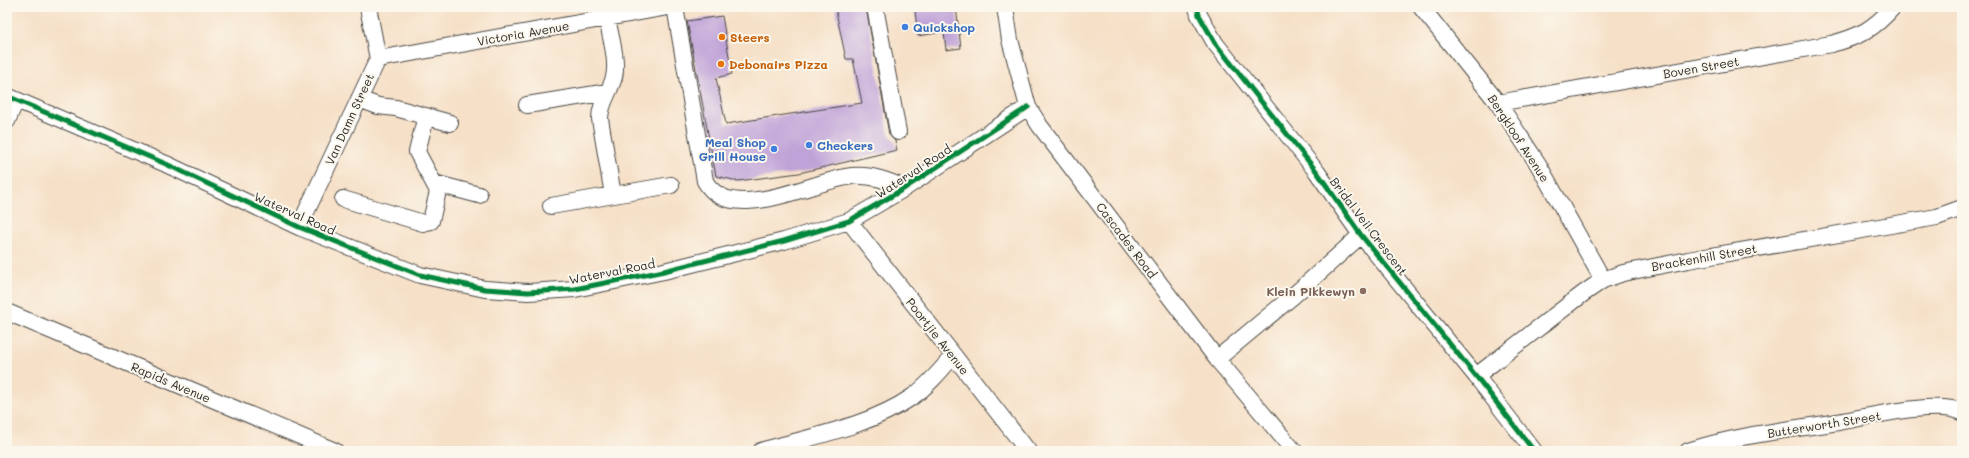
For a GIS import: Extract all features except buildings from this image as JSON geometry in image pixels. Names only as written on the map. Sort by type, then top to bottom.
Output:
[{"type":"street","name":"Van Damn Street","points":[[299,227],[378,59],[368,7]]},
{"type":"street","name":"Victoria Avenue","points":[[378,59],[607,18],[643,9],[668,7]]},
{"type":"street","points":[[675,7],[706,181],[709,188],[723,198],[734,201],[768,199],[826,181],[852,176],[868,176],[883,179],[905,188]]},
{"type":"street","points":[[875,7],[898,132]]},
{"type":"street","name":"Cascades Road","points":[[1005,7],[1010,40],[1028,107],[1217,359],[1294,451]]},
{"type":"street","name":"Bridal Veil Crescent","points":[[1197,7],[1199,15],[1215,43],[1317,172],[1361,235],[1476,376],[1534,451]]},
{"type":"street","name":"Bergkloof Avenue","points":[[1421,7],[1498,102],[1538,164],[1603,280]]},
{"type":"street","name":"Boven Street","points":[[1498,102],[1836,43],[1870,29],[1880,23],[1893,7]]},
{"type":"street","points":[[607,18],[615,67],[612,82],[602,104],[600,119],[613,195]]},
{"type":"street","points":[[527,106],[608,92]]},
{"type":"street","points":[[7,120],[11,98]]},
{"type":"street","name":"Waterval Road","points":[[11,98],[166,164],[299,227],[420,275],[484,289],[528,292],[575,290],[664,271],[784,241],[849,221],[905,188],[1028,107]]},
{"type":"street","points":[[359,99],[378,106],[396,108],[450,123]]},
{"type":"street","points":[[343,198],[428,223],[433,218],[438,198],[438,191],[417,152],[426,116]]},
{"type":"street","points":[[434,182],[479,195]]},
{"type":"street","points":[[551,206],[671,185]]},
{"type":"street","name":"Brackenhill Street","points":[[1476,376],[1584,293],[1603,280],[1623,273],[1688,260],[1937,217],[1962,208]]},
{"type":"street","name":"Poortjie Avenue","points":[[849,221],[1028,451]]},
{"type":"street","points":[[1217,359],[1293,296],[1361,235]]},
{"type":"street","name":"Rapids Avenue","points":[[7,312],[334,451]]},
{"type":"street","points":[[761,451],[860,422],[886,412],[913,397],[953,356]]},
{"type":"street","name":"Butterworth Street","points":[[1688,451],[1756,434],[1910,410],[1940,408],[1962,412]]},
{"type":"cycle path","points":[[1197,7],[1199,15],[1215,43],[1317,172],[1361,235],[1476,376],[1534,451]]},
{"type":"cycle path","points":[[7,96],[166,164],[299,227],[420,275],[485,289],[528,292],[575,289],[664,271],[784,241],[849,221],[905,188],[1028,107]]},
{"type":"place","name":"Quickshop","points":[[905,27]]},
{"type":"place","name":"Steers","points":[[722,37]]},
{"type":"place","name":"Debonairs Pizza","points":[[721,64]]},
{"type":"place","name":"Checkers","points":[[809,145]]},
{"type":"place","name":"Meal Shop Grill House","points":[[774,149]]},
{"type":"place","name":"Klein Pikkewyn","points":[[1363,291]]}]
